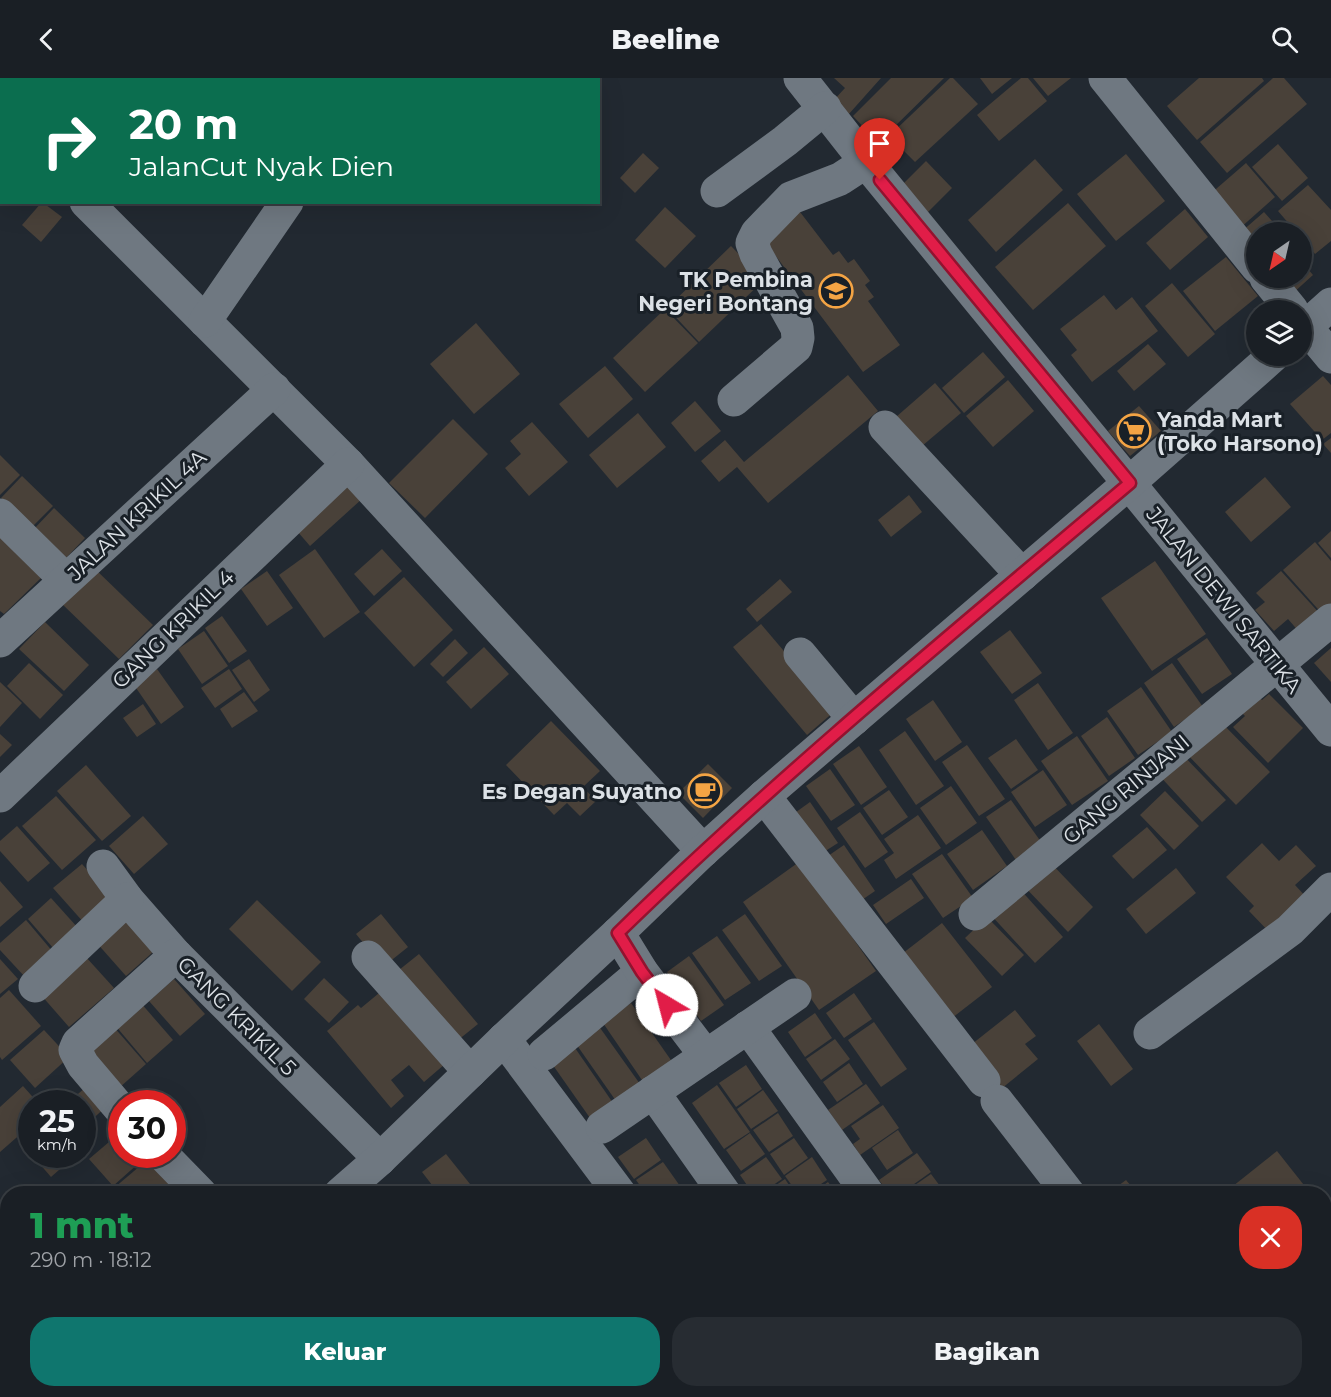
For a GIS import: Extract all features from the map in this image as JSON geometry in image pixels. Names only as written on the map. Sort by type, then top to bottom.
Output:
[{"type":"street","name":"JALAN DEWI SARTIKA","points":[[800,78],[866,162],[1331,730]]},
{"type":"street","points":[[1105,78],[1246,253]]},
{"type":"street","points":[[717,191],[825,108]]},
{"type":"street","points":[[734,400],[796,347],[798,338],[797,328],[756,254],[752,243],[757,233],[791,198],[840,179],[866,162]]},
{"type":"street","points":[[88,204],[348,464],[703,851]]},
{"type":"street","points":[[205,321],[286,204]]},
{"type":"street","points":[[1274,288],[1283,300]]},
{"type":"street","points":[[1312,315],[1331,304]]},
{"type":"street","points":[[1312,336],[1331,357]]},
{"type":"street","points":[[349,1186],[764,796],[1130,483],[1262,366]]},
{"type":"street","name":"JALAN KRIKIL 4A","points":[[2,636],[274,389]]},
{"type":"street","points":[[885,427],[1022,575]]},
{"type":"street","name":"GANG KRIKIL 4","points":[[0,796],[348,464]]},
{"type":"street","points":[[0,515],[66,580]]},
{"type":"street","name":"GANG RINJANI","points":[[975,914],[1276,663],[1331,620]]},
{"type":"street","points":[[800,654],[854,719]]},
{"type":"street","points":[[764,796],[1063,1186]]},
{"type":"street","name":"GANG KRIKIL 5","points":[[103,866],[127,899],[176,955],[380,1159]]},
{"type":"street","points":[[1150,1033],[1290,930],[1331,889]]},
{"type":"street","points":[[35,986],[127,899]]},
{"type":"street","points":[[618,933],[642,972],[706,1056]]},
{"type":"street","points":[[108,1094],[83,1065],[75,1050],[78,1043],[176,955]]},
{"type":"street","points":[[368,957],[470,1072]]},
{"type":"street","points":[[544,1054],[642,972]]},
{"type":"street","points":[[602,1127],[795,995]]},
{"type":"street","points":[[748,1027],[862,1186]]},
{"type":"street","points":[[504,1039],[614,1186]]},
{"type":"street","points":[[653,1092],[719,1186]]},
{"type":"street","points":[[176,1168],[193,1186]]},
{"type":"building","points":[[834,78],[881,78],[848,115],[833,101],[845,88]]},
{"type":"building","points":[[891,78],[944,78],[887,134],[877,124],[869,133],[853,116]]},
{"type":"building","points":[[950,78],[953,78],[978,104],[915,162],[889,136]]},
{"type":"building","points":[[980,78],[1012,78],[992,94]]},
{"type":"building","points":[[1021,78],[1028,78],[1047,101],[999,141],[977,115]]},
{"type":"building","points":[[1033,78],[1071,78],[1048,96]]},
{"type":"building","points":[[1199,78],[1262,78],[1264,81],[1197,140],[1167,106]]},
{"type":"building","points":[[1273,78],[1284,78],[1307,104],[1227,173],[1200,142]]},
{"type":"building","points":[[1278,144],[1308,178],[1282,201],[1252,167]]},
{"type":"building","points":[[643,153],[659,168],[635,193],[620,178]]},
{"type":"building","points":[[1126,154],[1165,201],[1116,241],[1077,194]]},
{"type":"building","points":[[1035,159],[1063,190],[996,252],[968,220]]},
{"type":"building","points":[[926,161],[952,188],[928,212],[902,185]]},
{"type":"building","points":[[1246,163],[1275,197],[1239,229],[1209,195]]},
{"type":"building","points":[[1308,185],[1331,210],[1331,241],[1315,254],[1312,251],[1312,222],[1287,222],[1278,211]]},
{"type":"building","points":[[1068,203],[1106,246],[1033,310],[995,267]]},
{"type":"building","points":[[40,204],[45,204],[62,217],[41,242],[22,225]]},
{"type":"building","points":[[665,207],[696,236],[665,268],[635,240]]},
{"type":"building","name":"TK Pembina Negeri Bontang","points":[[797,208],[833,255],[839,251],[848,263],[854,259],[870,281],[865,285],[874,297],[868,301],[900,345],[863,372],[760,235]]},
{"type":"building","points":[[1185,209],[1208,237],[1170,270],[1146,243]]},
{"type":"building","points":[[1264,212],[1273,222],[1252,222]]},
{"type":"building","points":[[1246,228],[1246,238],[1241,232]]},
{"type":"building","points":[[731,246],[764,280],[699,342],[667,308]]},
{"type":"building","points":[[1226,257],[1246,281],[1246,288],[1251,288],[1258,296],[1253,300],[1246,300],[1246,306],[1215,331],[1183,291]]},
{"type":"building","points":[[1172,283],[1215,334],[1188,357],[1145,306]]},
{"type":"building","points":[[1287,288],[1299,288],[1292,294]]},
{"type":"building","points":[[1104,295],[1116,310],[1132,297],[1158,331],[1092,382],[1071,355],[1077,350],[1060,329]]},
{"type":"building","points":[[665,309],[698,343],[645,392],[613,358]]},
{"type":"building","points":[[476,323],[520,374],[474,414],[430,364]]},
{"type":"building","points":[[1148,344],[1166,364],[1134,391],[1117,371]]},
{"type":"building","points":[[983,352],[1005,377],[964,413],[942,388]]},
{"type":"building","points":[[605,366],[633,399],[588,438],[559,404]]},
{"type":"building","points":[[848,375],[878,411],[768,503],[737,467],[719,482],[701,461],[725,440],[744,462]]},
{"type":"building","points":[[1323,376],[1331,385],[1331,433],[1322,440],[1290,404]]},
{"type":"building","points":[[1008,380],[1034,411],[993,447],[966,416]]},
{"type":"building","points":[[935,383],[961,413],[922,446],[896,417]]},
{"type":"building","points":[[695,401],[721,431],[695,452],[671,423]]},
{"type":"building","name":"Yanda Mart (Toko Harsono)","points":[[1139,406],[1161,431],[1130,456],[1108,431]]},
{"type":"building","points":[[638,413],[666,447],[617,488],[589,455]]},
{"type":"building","points":[[453,419],[488,454],[425,518],[389,483]]},
{"type":"building","points":[[532,422],[568,462],[529,496],[505,468],[521,454],[510,441]]},
{"type":"building","points":[[1331,438],[1331,453],[1323,444]]},
{"type":"building","points":[[0,455],[20,475],[0,495]]},
{"type":"building","points":[[22,476],[53,506],[31,528],[1,498]]},
{"type":"building","points":[[343,476],[363,498],[310,546],[291,524]]},
{"type":"building","points":[[1265,477],[1291,507],[1251,542],[1225,512]]},
{"type":"building","points":[[909,495],[922,512],[891,537],[878,520]]},
{"type":"building","points":[[54,508],[85,538],[64,560],[33,530]]},
{"type":"building","points":[[1331,531],[1331,558],[1318,543]]},
{"type":"building","points":[[0,532],[43,576],[4,614],[0,611]]},
{"type":"building","points":[[1315,542],[1331,561],[1331,611],[1325,617],[1283,570]]},
{"type":"building","points":[[315,549],[360,612],[324,638],[279,575]]},
{"type":"building","points":[[382,549],[402,571],[374,596],[354,574]]},
{"type":"building","points":[[1155,561],[1206,634],[1152,671],[1101,598]]},
{"type":"building","points":[[94,568],[153,625],[119,659],[60,602]]},
{"type":"building","points":[[267,571],[293,608],[267,626],[241,589]]},
{"type":"building","points":[[1281,571],[1321,615],[1300,633],[1288,619],[1274,631],[1255,610],[1265,602],[1256,593]]},
{"type":"building","points":[[404,577],[453,630],[414,667],[364,613]]},
{"type":"building","points":[[780,579],[792,592],[757,622],[746,609]]},
{"type":"building","points":[[222,616],[247,651],[229,663],[205,628]]},
{"type":"building","points":[[45,622],[89,665],[64,691],[19,649]]},
{"type":"building","points":[[761,624],[835,711],[807,735],[733,647]]},
{"type":"building","points":[[1010,630],[1042,673],[1012,694],[980,652]]},
{"type":"building","points":[[204,631],[228,666],[202,684],[178,649]]},
{"type":"building","points":[[1207,638],[1232,674],[1202,694],[1177,659]]},
{"type":"building","points":[[455,639],[468,653],[443,677],[430,664]]},
{"type":"building","points":[[484,647],[509,674],[471,709],[446,682]]},
{"type":"building","points":[[1331,648],[1331,682],[1314,663]]},
{"type":"building","points":[[249,659],[270,690],[254,702],[232,670]]},
{"type":"building","points":[[29,663],[63,695],[40,719],[7,686]]},
{"type":"building","points":[[1172,663],[1203,707],[1174,727],[1144,683]]},
{"type":"building","points":[[157,669],[184,707],[161,724],[134,685]]},
{"type":"building","points":[[229,669],[242,689],[215,708],[201,688]]},
{"type":"building","points":[[0,682],[22,703],[0,727]]},
{"type":"building","points":[[1038,683],[1073,733],[1048,750],[1014,700]]},
{"type":"building","points":[[1141,687],[1172,732],[1138,755],[1107,711]]},
{"type":"building","points":[[244,692],[258,711],[232,728],[220,709]]},
{"type":"building","points":[[1256,694],[1262,700],[1269,694],[1303,728],[1268,763],[1233,727],[1245,716],[1239,710]]},
{"type":"building","points":[[933,700],[962,742],[935,761],[906,719]]},
{"type":"building","points":[[143,704],[156,724],[137,737],[123,718]]},
{"type":"building","points":[[1107,717],[1135,758],[1109,776],[1081,736]]},
{"type":"building","points":[[1217,718],[1270,772],[1236,805],[1184,751]]},
{"type":"building","points":[[551,721],[600,771],[583,787],[596,801],[580,816],[567,803],[554,815],[506,765]]},
{"type":"building","points":[[905,731],[944,786],[916,805],[879,750]]},
{"type":"building","points":[[0,734],[12,745],[0,757]]},
{"type":"building","points":[[1077,736],[1108,781],[1072,805],[1041,761]]},
{"type":"building","points":[[1016,739],[1038,770],[1011,789],[988,758]]},
{"type":"building","points":[[967,745],[1005,799],[979,816],[942,762]]},
{"type":"building","points":[[859,746],[887,787],[861,805],[833,764]]},
{"type":"building","points":[[1180,752],[1226,800],[1202,822],[1157,773]]},
{"type":"building","name":"Es Degan Suyatno","points":[[708,764],[732,788],[703,818],[678,793]]},
{"type":"building","points":[[86,765],[131,816],[102,841],[57,791]]},
{"type":"building","points":[[830,769],[855,805],[831,821],[806,786]]},
{"type":"building","points":[[1043,770],[1067,805],[1035,827],[1011,792]]},
{"type":"building","points":[[951,786],[977,823],[946,845],[920,808]]},
{"type":"building","points":[[889,790],[908,817],[882,835],[863,808]]},
{"type":"building","points":[[1165,791],[1199,826],[1174,850],[1140,815]]},
{"type":"building","points":[[56,796],[96,840],[62,870],[22,826]]},
{"type":"building","points":[[1011,800],[1044,846],[1018,863],[986,817]]},
{"type":"building","points":[[810,802],[838,843],[819,855],[792,815]]},
{"type":"building","points":[[860,812],[888,852],[865,868],[837,828]]},
{"type":"building","points":[[918,815],[941,848],[896,879],[884,860],[894,853],[884,839]]},
{"type":"building","points":[[143,816],[168,844],[134,874],[109,846]]},
{"type":"building","points":[[17,826],[50,863],[28,882],[0,851],[0,841]]},
{"type":"building","points":[[1147,827],[1167,850],[1133,879],[1112,856]]},
{"type":"building","points":[[982,830],[1007,866],[973,890],[947,854]]},
{"type":"building","points":[[1262,843],[1279,861],[1296,845],[1316,866],[1295,885],[1308,899],[1271,934],[1249,911],[1254,906],[1226,877]]},
{"type":"building","points":[[844,845],[875,891],[856,904],[825,858]]},
{"type":"building","points":[[942,854],[973,898],[943,918],[912,874]]},
{"type":"building","points":[[1045,857],[1093,907],[1068,932],[1019,881]]},
{"type":"building","points":[[799,862],[876,971],[819,1010],[743,902]]},
{"type":"building","points":[[82,864],[113,899],[85,924],[53,888]]},
{"type":"building","points":[[1176,868],[1196,893],[1146,934],[1126,909]]},
{"type":"building","points":[[911,879],[924,898],[886,924],[873,905]]},
{"type":"building","points":[[0,881],[23,907],[0,927]]},
{"type":"building","points":[[1018,887],[1063,937],[1035,963],[989,913]]},
{"type":"building","points":[[51,898],[78,928],[54,949],[28,919]]},
{"type":"building","points":[[257,900],[321,962],[292,991],[229,929]]},
{"type":"building","points":[[131,909],[162,944],[126,976],[95,941]]},
{"type":"building","points":[[381,914],[408,947],[383,967],[356,934]]},
{"type":"building","points":[[745,914],[782,966],[759,981],[722,930]]},
{"type":"building","points":[[987,917],[1024,955],[1002,976],[965,938]]},
{"type":"building","points":[[26,920],[53,952],[25,977],[0,950],[0,943]]},
{"type":"building","points":[[942,923],[992,987],[952,1018],[894,960]]},
{"type":"building","points":[[717,936],[751,983],[725,1000],[692,953]]},
{"type":"building","points":[[419,954],[478,1024],[452,1045],[394,974]]},
{"type":"building","points":[[85,956],[114,988],[69,1027],[41,995]]},
{"type":"building","points":[[689,956],[724,1005],[701,1021],[667,972]]},
{"type":"building","points":[[0,959],[18,979],[0,994]]},
{"type":"building","points":[[324,978],[349,1002],[329,1023],[304,999]]},
{"type":"building","points":[[174,979],[205,1014],[180,1036],[149,1001]]},
{"type":"building","points":[[390,984],[452,1058],[424,1082],[409,1065],[391,1080],[404,1096],[391,1108],[327,1031],[358,1005],[361,1008]]},
{"type":"building","points":[[9,990],[41,1026],[2,1060],[0,1057],[0,998]]},
{"type":"building","points":[[854,993],[872,1019],[844,1038],[826,1013]]},
{"type":"building","points":[[140,1002],[173,1040],[147,1063],[114,1024]]},
{"type":"building","points":[[631,1003],[673,1063],[644,1083],[603,1023]]},
{"type":"building","points":[[1015,1010],[1036,1036],[1025,1044],[1038,1059],[996,1093],[972,1044]]},
{"type":"building","points":[[815,1013],[832,1038],[805,1057],[788,1032]]},
{"type":"building","points":[[874,1022],[907,1069],[881,1087],[848,1040]]},
{"type":"building","points":[[1099,1024],[1133,1069],[1111,1086],[1077,1041]]},
{"type":"building","points":[[598,1025],[640,1084],[616,1101],[574,1041]]},
{"type":"building","points":[[113,1026],[146,1064],[119,1088],[85,1050]]},
{"type":"building","points":[[44,1030],[69,1057],[35,1088],[10,1060]]},
{"type":"building","points":[[835,1039],[850,1059],[821,1080],[806,1059]]},
{"type":"building","points":[[573,1045],[613,1103],[590,1118],[550,1061]]},
{"type":"building","points":[[849,1063],[863,1084],[837,1102],[823,1082]]},
{"type":"building","points":[[746,1065],[762,1089],[736,1107],[719,1083]]},
{"type":"building","points":[[90,1084],[95,1090],[83,1090]]},
{"type":"building","points":[[866,1084],[880,1103],[842,1130],[828,1110]]},
{"type":"building","points":[[717,1085],[750,1132],[724,1149],[692,1103]]},
{"type":"building","points":[[763,1090],[778,1111],[751,1129],[737,1109]]},
{"type":"building","points":[[18,1091],[18,1136],[0,1152],[0,1107]]},
{"type":"building","points":[[96,1091],[108,1105],[96,1116]]},
{"type":"building","points":[[883,1105],[899,1128],[860,1155],[853,1144],[860,1139],[851,1126]]},
{"type":"building","points":[[778,1113],[793,1136],[769,1152],[753,1130]]},
{"type":"building","points":[[898,1130],[913,1153],[887,1170],[872,1148]]},
{"type":"building","points":[[750,1133],[765,1154],[741,1171],[726,1150]]},
{"type":"building","points":[[646,1138],[661,1160],[634,1179],[618,1157]]},
{"type":"building","points":[[794,1138],[808,1158],[784,1175],[770,1154]]},
{"type":"building","points":[[108,1143],[108,1168],[133,1168],[113,1186],[96,1167],[96,1153]]},
{"type":"building","points":[[1277,1151],[1305,1186],[1233,1186]]},
{"type":"building","points":[[917,1153],[931,1172],[911,1186],[883,1186],[879,1180]]},
{"type":"building","points":[[446,1154],[472,1186],[433,1186],[422,1172]]},
{"type":"building","points":[[766,1157],[782,1179],[772,1186],[748,1186],[740,1175]]},
{"type":"building","points":[[812,1157],[827,1180],[818,1186],[792,1186],[785,1176]]},
{"type":"building","points":[[663,1162],[680,1186],[640,1186],[636,1180]]},
{"type":"building","points":[[43,1168],[61,1168],[51,1177]]},
{"type":"building","points":[[138,1168],[165,1168],[175,1179],[167,1186],[116,1186]]},
{"type":"building","points":[[931,1174],[940,1186],[914,1186]]},
{"type":"building","points":[[785,1179],[790,1186],[775,1186]]},
{"type":"building","points":[[1126,1180],[1131,1186],[1118,1186]]},
{"type":"place","name":"TK Pembina Negeri Bontang","points":[[836,291]]},
{"type":"place","name":"Yanda Mart (Toko Harsono)","points":[[1134,431]]},
{"type":"place","name":"Es Degan Suyatno","points":[[705,791]]},
{"type":"route","points":[[667,1005],[642,972],[618,933],[764,796],[1130,483],[880,180]]}]
